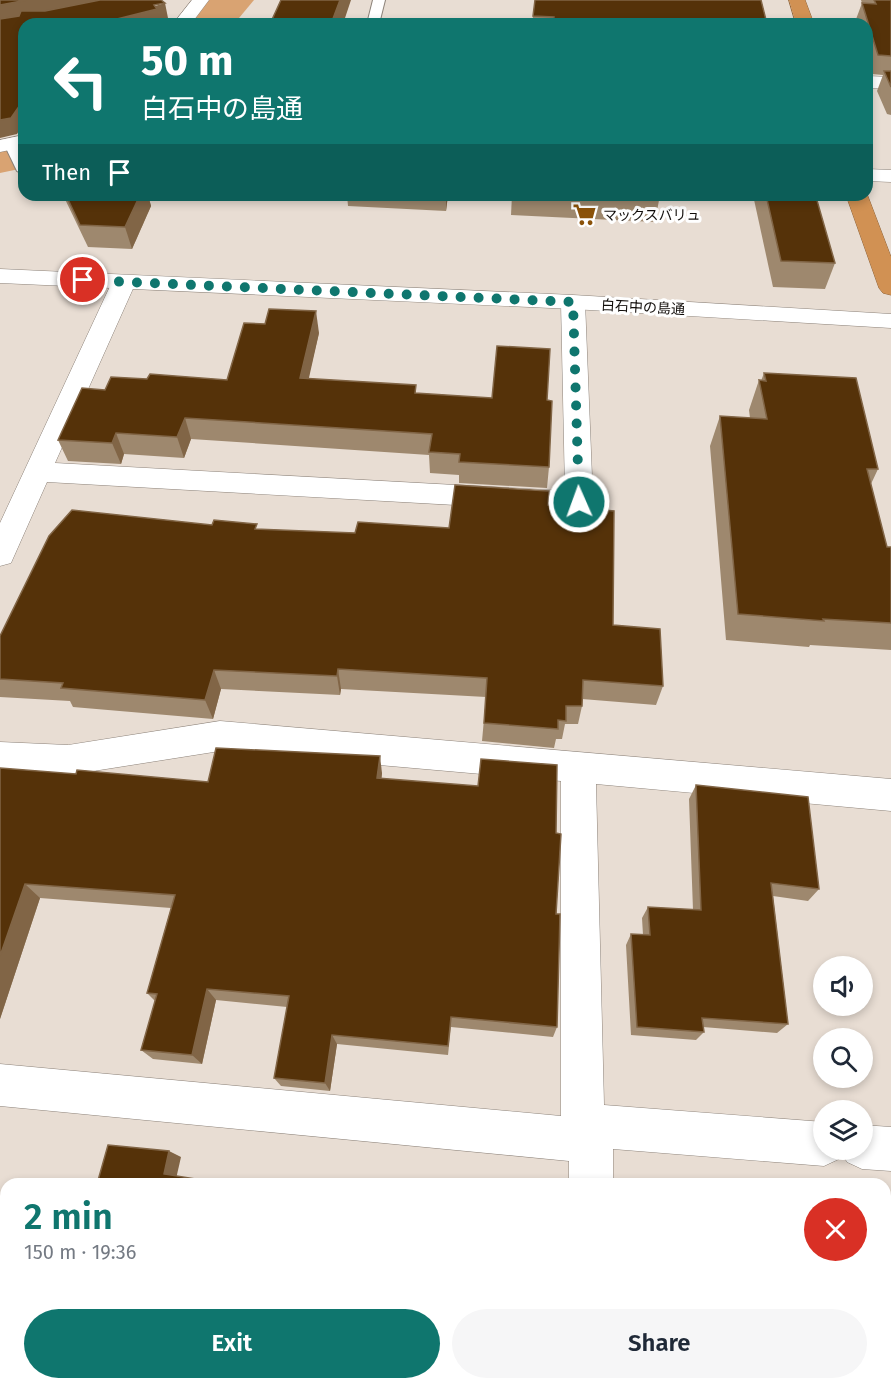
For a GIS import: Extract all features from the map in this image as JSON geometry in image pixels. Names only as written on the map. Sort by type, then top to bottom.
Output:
[{"type":"highway","points":[[797,0],[803,18]]},
{"type":"highway","points":[[859,201],[891,288]]},
{"type":"street","points":[[187,18],[201,0]]},
{"type":"street","points":[[873,82],[891,83]]},
{"type":"street","points":[[873,175],[891,176]]},
{"type":"street","name":"白石中の島通","points":[[0,276],[573,302],[891,321]]},
{"type":"street","points":[[0,555],[124,282]]},
{"type":"street","points":[[38,472],[579,502],[573,302]]},
{"type":"street","points":[[0,757],[68,760],[220,736],[891,795]]},
{"type":"street","points":[[578,769],[587,1133],[591,1178]]},
{"type":"street","points":[[0,1086],[587,1133],[813,1143]]},
{"type":"street","points":[[873,1148],[891,1149]]},
{"type":"lane","points":[[374,18],[379,0]]},
{"type":"lane","points":[[12,145],[18,159]]},
{"type":"building","points":[[0,0],[27,0],[0,5]]},
{"type":"building","points":[[100,0],[161,0],[165,3],[154,5],[157,9],[121,18],[18,18],[18,108],[11,118],[0,120],[0,19],[19,16],[21,11],[45,11]]},
{"type":"building","points":[[281,0],[340,0],[333,18],[273,18]]},
{"type":"building","points":[[535,0],[761,0],[766,18],[554,18],[533,16]]},
{"type":"building","points":[[874,0],[891,0],[891,56],[878,55],[873,39],[873,18],[867,18],[862,3],[876,4]]},
{"type":"building","points":[[884,71],[891,71],[891,87]]},
{"type":"building","points":[[69,201],[137,201],[125,227],[80,225]]},
{"type":"building","points":[[767,201],[817,201],[835,263],[781,261]]},
{"type":"building","points":[[269,309],[316,311],[300,378],[416,385],[415,393],[492,398],[497,346],[550,349],[547,400],[552,401],[549,467],[459,462],[460,454],[429,452],[432,434],[185,418],[177,437],[116,433],[112,443],[58,440],[82,388],[105,390],[111,377],[147,379],[150,374],[227,380],[244,323],[265,324]]},
{"type":"building","points":[[764,373],[856,378],[878,469],[867,469],[887,547],[891,547],[891,623],[823,619],[824,621],[738,614],[720,416],[767,419],[759,380],[766,381]]},
{"type":"building","points":[[455,485],[549,491],[548,505],[614,511],[613,625],[660,629],[663,686],[583,680],[582,706],[566,706],[566,721],[558,720],[558,729],[484,723],[487,678],[338,669],[337,676],[214,670],[205,700],[61,688],[63,683],[0,679],[0,636],[49,536],[72,510],[212,525],[214,520],[257,524],[255,529],[355,533],[358,522],[449,528]]},
{"type":"building","points":[[216,748],[380,756],[377,778],[478,786],[481,759],[557,765],[556,833],[561,834],[556,914],[560,914],[557,1027],[451,1017],[448,1046],[332,1035],[325,1083],[274,1078],[289,996],[207,989],[192,1055],[141,1050],[157,994],[147,993],[175,895],[25,884],[0,956],[0,768],[76,774],[77,770],[208,782]]},
{"type":"building","points":[[696,785],[808,797],[819,889],[771,883],[788,1024],[702,1018],[704,1032],[637,1027],[631,934],[650,935],[648,907],[701,910]]},
{"type":"building","points":[[108,1145],[169,1151],[164,1174],[189,1178],[99,1178]]},
{"type":"waterway","points":[[216,18],[232,0]]},
{"type":"waterway","points":[[0,157],[18,153]]},
{"type":"place","name":"マックスバリュ","points":[[585,215]]},
{"type":"route","points":[[83,280],[573,302],[579,502]]}]
